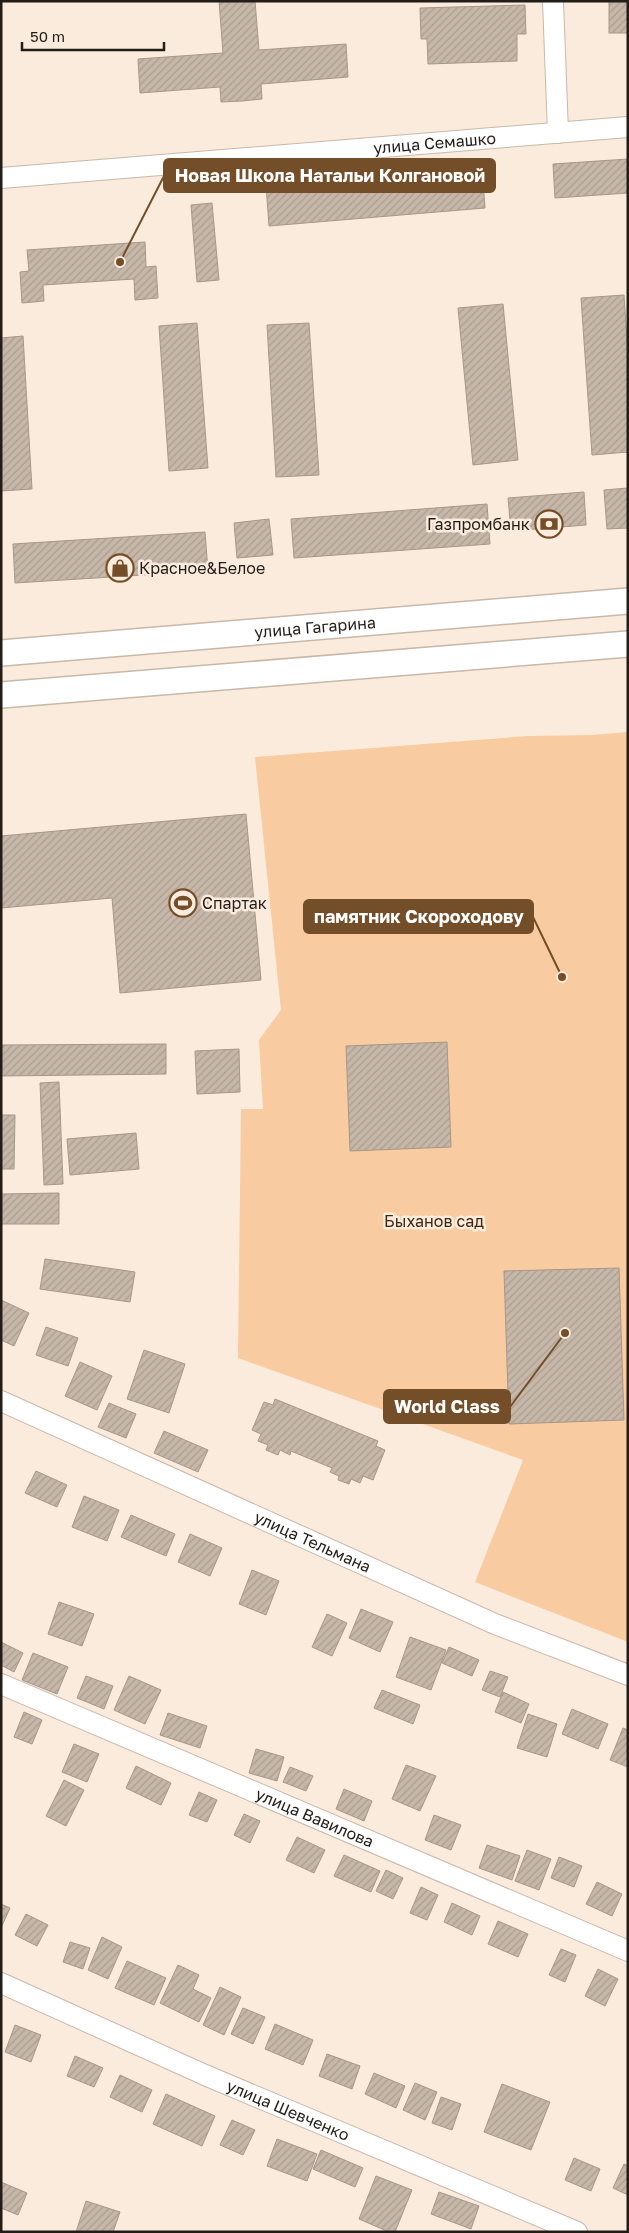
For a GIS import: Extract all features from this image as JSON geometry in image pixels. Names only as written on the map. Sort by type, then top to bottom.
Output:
[{"type":"main road","name":"улица Гагарина","points":[[1,654],[628,601]]},
{"type":"main road","points":[[1,695],[628,644]]},
{"type":"street","points":[[554,1],[558,133]]},
{"type":"street","name":"улица Семашко","points":[[1,178],[628,127]]},
{"type":"street","name":"улица Тельмана","points":[[1,1401],[495,1624],[628,1675]]},
{"type":"street","name":"улица Вавилова","points":[[1,1684],[628,1951]]},
{"type":"street","name":"улица Шевченко","points":[[1,1983],[205,2075],[577,2232]]},
{"type":"green space","name":"Быханов сад","points":[[628,732],[628,1642],[475,1582],[523,1460],[238,1358],[241,1109],[263,1109],[259,1040],[281,1010],[255,757],[529,736],[592,735]]},
{"type":"building","points":[[219,1],[255,1],[259,50],[346,44],[348,77],[261,84],[262,99],[242,101],[221,102],[220,87],[140,93],[138,59],[223,53]]},
{"type":"building","points":[[609,1],[628,1],[628,33],[609,33]]},
{"type":"building","points":[[525,5],[526,34],[517,34],[517,61],[428,64],[427,39],[421,39],[420,8]]},
{"type":"building","points":[[628,159],[628,193],[555,198],[553,164]]},
{"type":"building","points":[[482,167],[485,208],[269,226],[266,185]]},
{"type":"building","points":[[212,203],[219,280],[197,282],[191,205]]},
{"type":"building","points":[[145,242],[146,267],[156,266],[158,298],[135,300],[134,279],[43,285],[44,301],[22,303],[20,272],[29,271],[27,250]]},
{"type":"building","points":[[624,295],[628,355],[628,452],[592,455],[581,298]]},
{"type":"building","points":[[503,304],[518,460],[473,465],[458,308]]},
{"type":"building","points":[[197,323],[208,468],[169,471],[159,326]]},
{"type":"building","points":[[309,323],[319,475],[276,477],[267,325]]},
{"type":"building","points":[[23,336],[32,489],[1,491],[1,338]]},
{"type":"building","points":[[628,488],[628,528],[607,529],[604,490]]},
{"type":"building","points":[[584,492],[586,525],[511,531],[508,498]]},
{"type":"building","points":[[487,504],[490,544],[294,558],[291,519]]},
{"type":"building","points":[[269,519],[273,555],[237,558],[234,523]]},
{"type":"building","points":[[205,532],[208,571],[15,583],[13,544]]},
{"type":"building","name":"Спартак","points":[[246,814],[261,980],[120,993],[112,898],[1,908],[1,836]]},
{"type":"building","points":[[447,1042],[451,1147],[350,1151],[346,1046]]},
{"type":"building","points":[[166,1044],[166,1074],[1,1076],[1,1045]]},
{"type":"building","points":[[239,1049],[240,1092],[197,1094],[195,1051]]},
{"type":"building","points":[[59,1082],[63,1184],[44,1185],[40,1083]]},
{"type":"building","points":[[1,1115],[15,1115],[14,1169],[1,1169]]},
{"type":"building","points":[[136,1133],[139,1169],[70,1175],[67,1139]]},
{"type":"building","points":[[59,1193],[59,1224],[1,1224],[1,1194]]},
{"type":"building","points":[[45,1259],[135,1272],[130,1302],[40,1289]]},
{"type":"building","points":[[619,1268],[624,1420],[509,1424],[504,1271]]},
{"type":"building","points":[[1,1300],[29,1313],[14,1346],[1,1340]]},
{"type":"building","points":[[46,1327],[78,1338],[68,1366],[36,1355]]},
{"type":"building","points":[[144,1350],[185,1364],[169,1413],[127,1399]]},
{"type":"building","points":[[80,1362],[112,1376],[97,1410],[65,1396]]},
{"type":"building","points":[[275,1399],[378,1441],[376,1446],[385,1450],[373,1480],[363,1476],[360,1483],[351,1479],[349,1484],[338,1480],[339,1476],[330,1472],[332,1468],[291,1451],[290,1455],[280,1450],[278,1455],[266,1450],[268,1445],[258,1441],[261,1434],[252,1430],[264,1402],[273,1405]]},
{"type":"building","points":[[109,1403],[136,1414],[126,1438],[98,1427]]},
{"type":"building","points":[[164,1431],[208,1450],[198,1472],[154,1453]]},
{"type":"building","points":[[36,1471],[67,1485],[57,1507],[25,1493]]},
{"type":"building","points":[[84,1496],[119,1510],[107,1541],[72,1527]]},
{"type":"building","points":[[131,1515],[175,1534],[166,1556],[121,1537]]},
{"type":"building","points":[[190,1534],[222,1548],[210,1576],[178,1562]]},
{"type":"building","points":[[252,1570],[279,1581],[266,1615],[239,1604]]},
{"type":"building","points":[[59,1602],[94,1614],[82,1646],[48,1634]]},
{"type":"building","points":[[361,1609],[393,1622],[380,1652],[349,1638]]},
{"type":"building","points":[[327,1614],[347,1623],[332,1656],[312,1647]]},
{"type":"building","points":[[410,1637],[446,1650],[431,1690],[396,1677]]},
{"type":"building","points":[[1,1642],[23,1653],[14,1672],[1,1665]]},
{"type":"building","points":[[449,1647],[479,1660],[472,1676],[442,1663]]},
{"type":"building","points":[[33,1653],[68,1667],[57,1694],[22,1680]]},
{"type":"building","points":[[490,1671],[508,1677],[500,1697],[482,1690]]},
{"type":"building","points":[[86,1676],[113,1686],[104,1709],[77,1698]]},
{"type":"building","points":[[129,1676],[161,1690],[145,1724],[114,1710]]},
{"type":"building","points":[[382,1690],[420,1705],[413,1724],[374,1708]]},
{"type":"building","points":[[503,1692],[529,1704],[521,1723],[495,1712]]},
{"type":"building","points":[[572,1709],[608,1724],[598,1749],[562,1734]]},
{"type":"building","points":[[24,1712],[42,1720],[32,1744],[14,1737]]},
{"type":"building","points":[[168,1713],[207,1726],[200,1748],[160,1735]]},
{"type":"building","points":[[528,1714],[557,1724],[547,1757],[517,1748]]},
{"type":"building","points":[[623,1728],[628,1730],[628,1767],[610,1760]]},
{"type":"building","points":[[74,1744],[99,1754],[87,1782],[62,1772]]},
{"type":"building","points":[[256,1749],[284,1757],[277,1781],[249,1773]]},
{"type":"building","points":[[406,1765],[436,1776],[420,1811],[392,1799]]},
{"type":"building","points":[[136,1766],[171,1783],[161,1805],[126,1788]]},
{"type":"building","points":[[290,1767],[313,1776],[306,1791],[283,1782]]},
{"type":"building","points":[[64,1780],[84,1790],[66,1826],[46,1816]]},
{"type":"building","points":[[344,1789],[372,1801],[364,1821],[336,1809]]},
{"type":"building","points":[[199,1792],[217,1800],[207,1822],[189,1815]]},
{"type":"building","points":[[244,1814],[260,1821],[250,1843],[234,1835]]},
{"type":"building","points":[[434,1815],[461,1825],[451,1850],[425,1840]]},
{"type":"building","points":[[297,1837],[325,1850],[314,1873],[286,1860]]},
{"type":"building","points":[[487,1845],[520,1856],[512,1880],[479,1868]]},
{"type":"building","points":[[527,1850],[551,1859],[539,1890],[515,1881]]},
{"type":"building","points":[[344,1855],[380,1871],[371,1892],[334,1876]]},
{"type":"building","points":[[559,1857],[582,1866],[574,1887],[551,1878]]},
{"type":"building","points":[[386,1870],[403,1878],[393,1899],[376,1891]]},
{"type":"building","points":[[597,1882],[622,1894],[612,1916],[586,1904]]},
{"type":"building","points":[[421,1887],[438,1895],[427,1920],[410,1913]]},
{"type":"building","points":[[452,1903],[480,1916],[472,1935],[444,1922]]},
{"type":"building","points":[[1,1904],[10,1908],[1,1928]]},
{"type":"building","points":[[26,1914],[48,1925],[37,1946],[15,1935]]},
{"type":"building","points":[[498,1921],[528,1934],[518,1957],[488,1944]]},
{"type":"building","points":[[102,1937],[122,1947],[108,1979],[88,1970]]},
{"type":"building","points":[[70,1942],[90,1948],[83,1969],[63,1962]]},
{"type":"building","points":[[561,1949],[576,1955],[565,1982],[549,1975]]},
{"type":"building","points":[[127,1961],[166,1978],[154,2005],[115,1988]]},
{"type":"building","points":[[178,1965],[199,1975],[193,1989],[211,1998],[199,2022],[160,2003]]},
{"type":"building","points":[[598,1969],[618,1979],[605,2006],[585,1996]]},
{"type":"building","points":[[220,1987],[241,1997],[224,2035],[203,2025]]},
{"type":"building","points":[[243,2008],[265,2017],[253,2044],[231,2034]]},
{"type":"building","points":[[275,2024],[313,2040],[303,2065],[265,2049]]},
{"type":"building","points":[[15,2025],[41,2035],[31,2062],[5,2052]]},
{"type":"building","points":[[327,2054],[360,2066],[352,2089],[319,2076]]},
{"type":"building","points":[[75,2056],[103,2068],[94,2087],[67,2076]]},
{"type":"building","points":[[374,2073],[405,2086],[396,2108],[365,2094]]},
{"type":"building","points":[[120,2075],[152,2090],[142,2112],[110,2097]]},
{"type":"building","points":[[415,2083],[437,2092],[425,2120],[403,2110]]},
{"type":"building","points":[[502,2084],[550,2102],[531,2150],[484,2132]]},
{"type":"building","points":[[166,2094],[215,2116],[202,2146],[153,2124]]},
{"type":"building","points":[[441,2097],[461,2104],[452,2130],[432,2123]]},
{"type":"building","points":[[232,2120],[255,2130],[243,2155],[220,2145]]},
{"type":"building","points":[[277,2139],[317,2154],[307,2181],[267,2166]]},
{"type":"building","points":[[321,2150],[363,2168],[355,2187],[313,2169]]},
{"type":"building","points":[[574,2158],[600,2169],[591,2191],[565,2180]]},
{"type":"building","points":[[624,2164],[628,2166],[628,2195],[613,2188]]},
{"type":"building","points":[[376,2176],[412,2190],[395,2232],[389,2232],[359,2219]]},
{"type":"building","points":[[1,2182],[27,2193],[18,2215],[1,2208]]},
{"type":"building","points":[[439,2192],[479,2206],[471,2229],[431,2214]]},
{"type":"building","points":[[86,2201],[120,2212],[113,2232],[76,2232]]},
{"type":"place","name":"Новая Школа Натальи Колгановой","points":[[120,262]]},
{"type":"place","name":"Газпромбанк","points":[[549,524]]},
{"type":"place","name":"Красное&Белое","points":[[120,568]]},
{"type":"place","name":"Спартак","points":[[183,903]]},
{"type":"place","name":"памятник Скороходову","points":[[562,977]]},
{"type":"place","name":"World Class","points":[[565,1333]]}]
